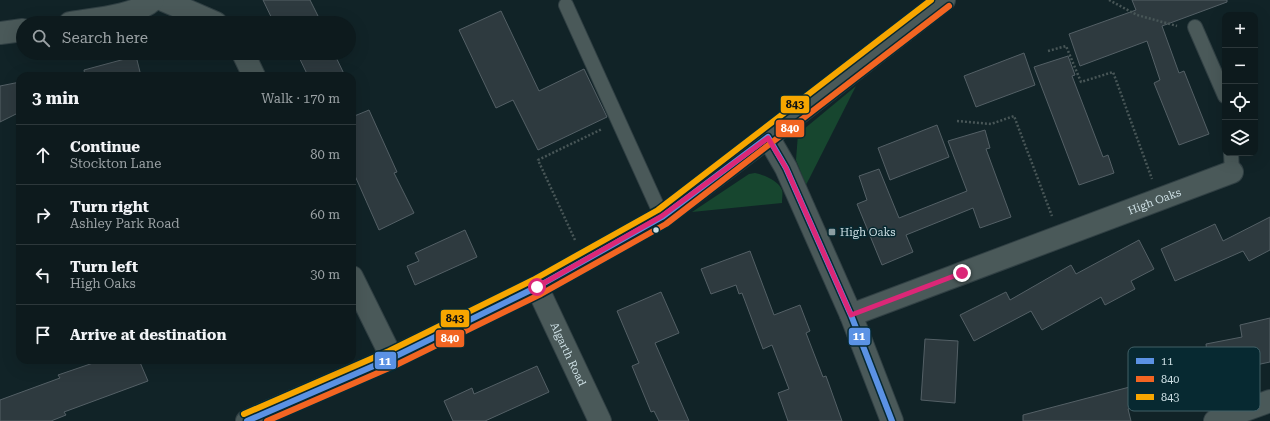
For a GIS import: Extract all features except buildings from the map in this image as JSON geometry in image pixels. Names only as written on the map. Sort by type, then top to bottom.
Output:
[{"type":"street","points":[[106,16],[146,6],[153,0]]},
{"type":"street","points":[[163,0],[200,16]]},
{"type":"street","points":[[246,421],[392,358],[537,287],[662,216],[768,138],[944,0]]},
{"type":"street","points":[[0,33],[16,31]]},
{"type":"street","points":[[246,60],[252,72]]},
{"type":"street","points":[[768,138],[786,168],[851,315],[892,421]]},
{"type":"street","name":"High Oaks","points":[[851,315],[1159,199],[1232,163]]},
{"type":"street","points":[[356,285],[392,358]]},
{"type":"street","name":"Algarth Road","points":[[537,287],[600,421]]},
{"type":"street","points":[[1260,404],[1270,400]]},
{"type":"street","points":[[1215,421],[1241,411]]},
{"type":"lane","points":[[566,5],[662,216]]},
{"type":"lane","points":[[1195,27],[1222,89]]},
{"type":"path","points":[[1109,0],[1137,15],[1182,28],[1195,27]]},
{"type":"path","points":[[1048,51],[1066,46],[1081,82],[1113,72],[1159,199]]},
{"type":"path","points":[[957,121],[991,124],[1014,116],[1060,237]]},
{"type":"path","points":[[585,260],[538,160],[618,121]]},
{"type":"green space","points":[[856,86],[806,185],[796,160],[798,134]]},
{"type":"green space","points":[[755,173],[774,181],[780,186],[782,190],[782,203],[692,212],[749,174]]},
{"type":"transit line","name":"843","points":[[244,414],[389,351],[533,280],[658,210],[931,0]]},
{"type":"transit line","name":"840","points":[[267,421],[396,365],[541,294],[666,224],[949,6]]},
{"type":"transit line","name":"11","points":[[247,421],[392,358],[537,287],[662,217],[768,137],[786,168],[851,315],[892,421]]},
{"type":"place","name":"High Oaks","points":[[832,232]]},
{"type":"route","points":[[537,287],[662,216],[768,138],[786,168],[851,315],[962,273]]}]
